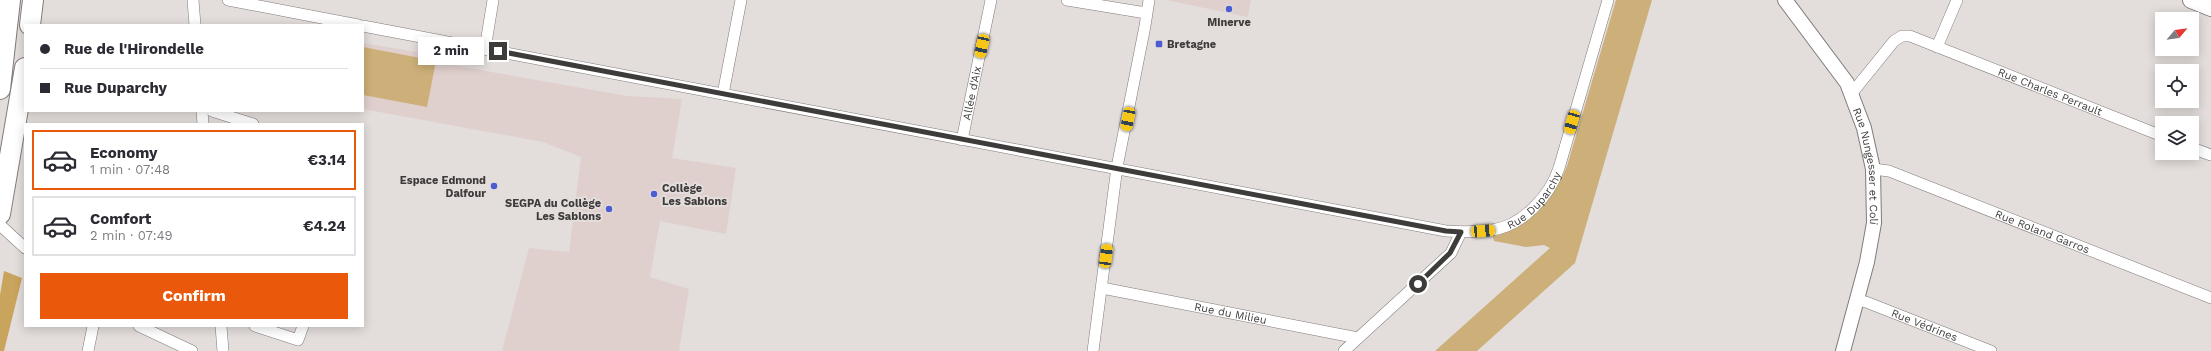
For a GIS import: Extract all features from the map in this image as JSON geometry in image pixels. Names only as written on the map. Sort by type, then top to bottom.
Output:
[{"type":"highway","points":[[0,89],[10,0]]},
{"type":"highway","points":[[30,24],[32,0]]},
{"type":"highway","points":[[0,214],[24,74]]},
{"type":"main road","points":[[2190,0],[2211,8]]},
{"type":"street","points":[[192,0],[195,24]]},
{"type":"street","points":[[228,0],[353,24]]},
{"type":"street","points":[[485,49],[493,0]]},
{"type":"street","points":[[723,94],[741,0]]},
{"type":"street","name":"Allée d'Aix","points":[[962,140],[991,0]]},
{"type":"street","points":[[1067,0],[1146,13]]},
{"type":"street","points":[[1093,351],[1117,167],[1146,26],[1148,0]]},
{"type":"street","name":"Rue Duparchy","points":[[364,26],[962,140],[1117,167],[1446,231],[1461,232],[1493,230],[1505,226],[1531,209],[1550,187],[1559,168],[1608,0]]},
{"type":"street","name":"Rue Nungesser et Coli","points":[[1785,0],[1806,26],[1852,93],[1864,128],[1873,169],[1874,223],[1857,300],[1843,351]]},
{"type":"street","points":[[1937,47],[1957,0]]},
{"type":"street","name":"Rue Charles Perrault","points":[[1852,93],[1894,41],[1902,36],[1910,36],[2155,133]]},
{"type":"street","points":[[202,112],[203,123]]},
{"type":"street","points":[[215,112],[250,123]]},
{"type":"street","points":[[2199,151],[2211,155]]},
{"type":"street","name":"Rue Roland Garros","points":[[1873,169],[1889,171],[2211,298]]},
{"type":"street","points":[[0,225],[24,247]]},
{"type":"street","points":[[1344,351],[1450,253],[1461,232]]},
{"type":"street","name":"Rue du Milieu","points":[[1102,288],[1358,338]]},
{"type":"street","name":"Rue Védrines","points":[[1857,300],[1866,302],[1991,351]]},
{"type":"street","points":[[88,351],[93,327]]},
{"type":"street","points":[[141,327],[192,351]]},
{"type":"street","points":[[221,327],[223,351]]},
{"type":"street","points":[[258,327],[298,340],[303,327]]},
{"type":"shaded area","name":"Minerve","points":[[1166,0],[1251,0],[1248,17]]},
{"type":"shaded area","points":[[1616,0],[1652,0],[1575,263],[1477,351],[1435,351],[1550,248],[1544,245],[1526,247],[1494,241],[1493,237],[1506,232],[1529,218],[1547,201],[1561,179],[1567,166]]},
{"type":"shaded area","name":"Collège Les Sablons","points":[[364,43],[441,56],[447,64],[627,96],[682,99],[672,158],[736,168],[726,234],[660,221],[650,277],[689,289],[679,351],[502,351],[529,248],[569,252],[581,157],[543,142],[364,109]]},
{"type":"shaded area","points":[[364,47],[436,61],[427,107],[364,95]]},
{"type":"shaded area","points":[[4,271],[22,278],[4,351],[0,351],[0,295]]},
{"type":"place","name":"Minerve","points":[[1229,9]]},
{"type":"place","name":"Bretagne","points":[[1159,44]]},
{"type":"place","name":"Espace Edmond Dalfour","points":[[494,186]]},
{"type":"place","name":"Collège Les Sablons","points":[[654,194]]},
{"type":"place","name":"SEGPA du Collège Les Sablons","points":[[609,209]]},
{"type":"route","points":[[498,51],[962,140],[1117,167],[1446,231],[1461,232],[1457,244],[1450,253],[1418,284]]}]
